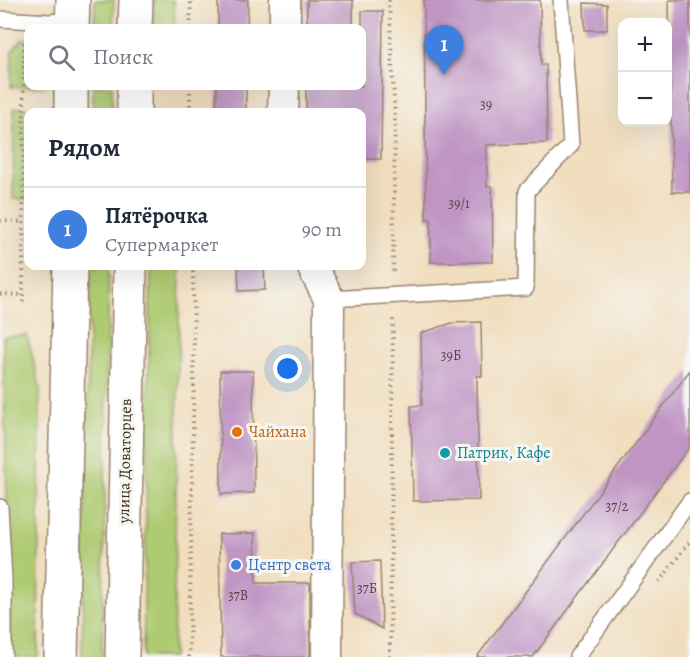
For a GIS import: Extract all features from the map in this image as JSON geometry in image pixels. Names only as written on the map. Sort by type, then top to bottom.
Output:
[{"type":"main road","points":[[135,24],[136,0]]},
{"type":"main road","points":[[71,90],[71,108]]},
{"type":"main road","points":[[134,90],[134,108]]},
{"type":"main road","points":[[61,657],[70,270]]},
{"type":"main road","name":"улица Доваторцев","points":[[122,657],[130,270]]},
{"type":"street","points":[[285,0],[285,24]]},
{"type":"street","points":[[283,108],[284,90]]},
{"type":"street","points":[[314,270],[329,299],[327,657]]},
{"type":"lane","points":[[329,299],[526,288],[527,191],[571,145],[561,0]]},
{"type":"lane","points":[[0,19],[23,20],[72,16]]},
{"type":"lane","points":[[577,657],[690,501]]},
{"type":"lane","points":[[0,507],[4,657]]},
{"type":"path","points":[[190,0],[190,24]]},
{"type":"path","points":[[390,0],[395,119],[393,281]]},
{"type":"path","points":[[23,20],[23,302]]},
{"type":"path","points":[[190,90],[190,108]]},
{"type":"path","points":[[0,221],[24,222]]},
{"type":"path","points":[[189,657],[194,371],[193,270]]},
{"type":"path","points":[[0,294],[23,295]]},
{"type":"path","points":[[390,657],[393,315]]},
{"type":"green space","points":[[95,0],[114,0],[113,24],[94,24]]},
{"type":"green space","points":[[154,0],[174,0],[175,24],[154,24]]},
{"type":"green space","points":[[24,39],[24,87],[11,87],[12,51]]},
{"type":"green space","points":[[93,90],[112,90],[112,108],[93,108]]},
{"type":"green space","points":[[14,108],[24,108],[24,199],[13,199]]},
{"type":"green space","points":[[90,270],[109,270],[102,657],[82,657]]},
{"type":"green space","points":[[151,270],[180,270],[173,657],[143,657]]},
{"type":"green space","points":[[27,335],[40,387],[38,657],[11,657],[3,337]]},
{"type":"building","points":[[218,0],[248,0],[247,24],[218,24]]},
{"type":"building","points":[[307,0],[353,0],[353,24],[307,24]]},
{"type":"building","points":[[424,0],[540,0],[541,65],[546,65],[547,143],[487,145],[487,186],[492,186],[493,262],[431,262],[431,219],[426,219]]},
{"type":"building","points":[[669,0],[690,0],[690,192],[672,192],[672,18],[669,18]]},
{"type":"building","points":[[584,3],[607,4],[607,30],[585,30]]},
{"type":"building","points":[[362,11],[383,11],[381,159],[366,159],[366,108],[306,108],[306,90],[366,90],[366,24],[362,24]]},
{"type":"building","points":[[217,90],[246,90],[246,108],[216,108]]},
{"type":"building","points":[[238,270],[264,270],[265,290],[239,291]]},
{"type":"building","points":[[481,322],[482,376],[477,376],[479,500],[413,501],[411,406],[422,405],[421,333],[452,323]]},
{"type":"building","points":[[690,370],[690,446],[533,657],[477,657]]},
{"type":"building","name":"Чайхана","points":[[220,371],[253,371],[254,493],[221,494]]},
{"type":"building","points":[[255,533],[256,583],[310,583],[310,657],[221,657],[219,534]]},
{"type":"building","points":[[380,561],[382,629],[355,614],[352,562]]},
{"type":"place","name":"Пятёрочка","points":[[444,75]]},
{"type":"place","name":"Чайхана","points":[[237,432]]},
{"type":"place","name":"Патрик, Кафе","points":[[445,453]]},
{"type":"place","name":"Центр света","points":[[236,565]]}]
